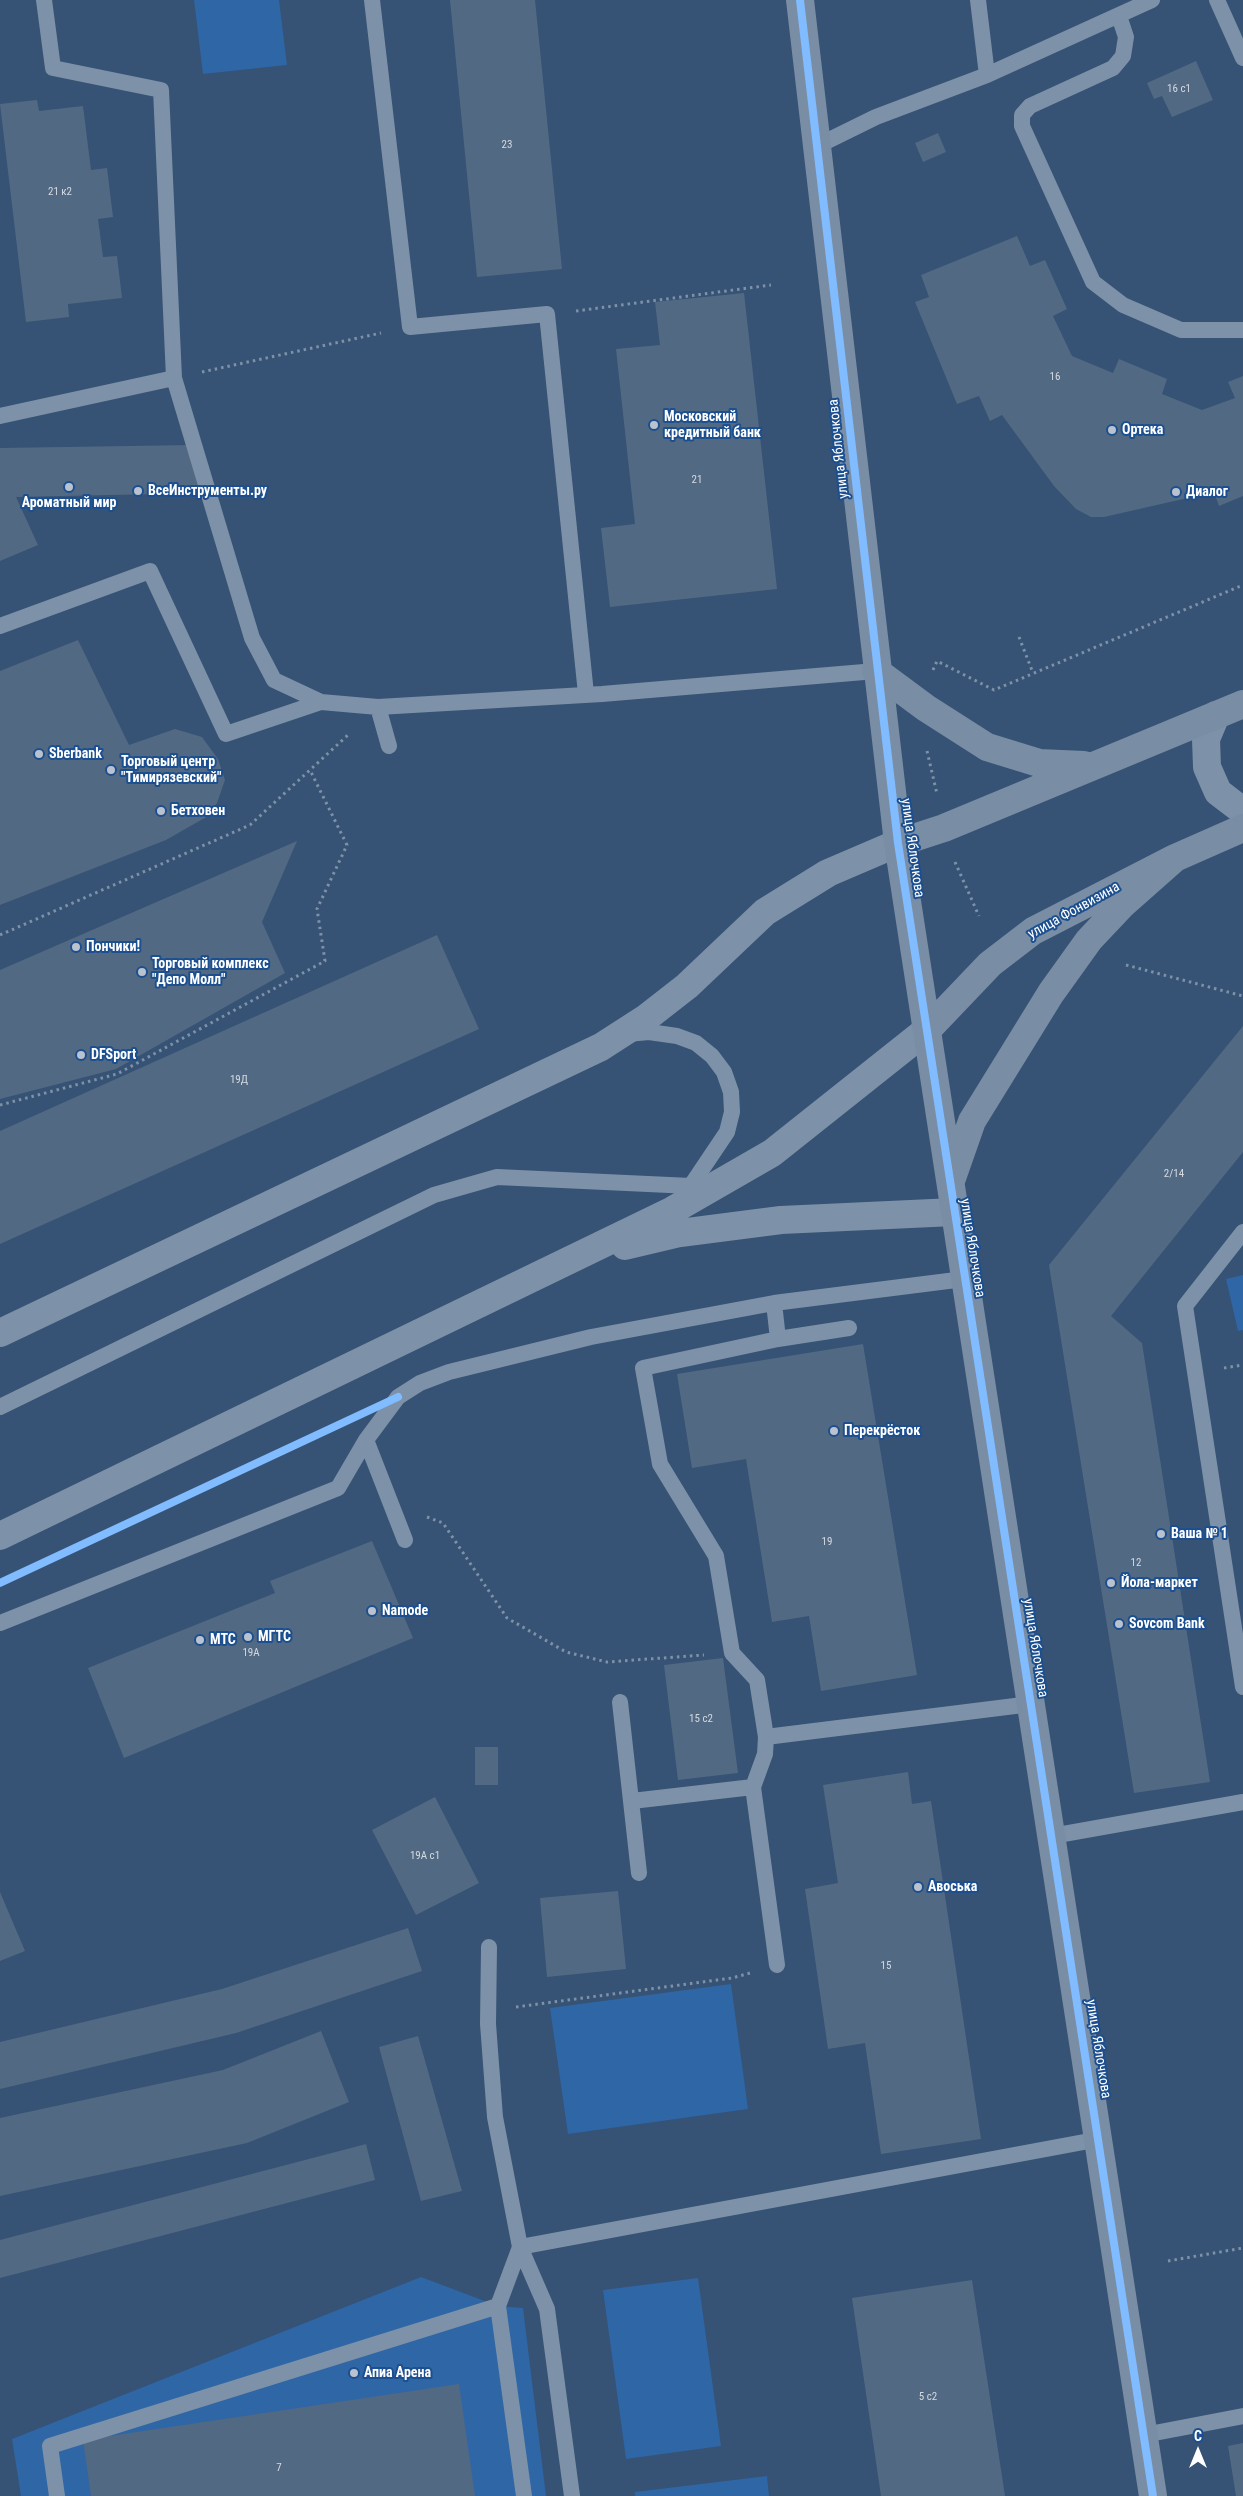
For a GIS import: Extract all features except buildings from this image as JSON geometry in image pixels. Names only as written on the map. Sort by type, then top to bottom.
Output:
[{"type":"street","name":"улица Яблочкова","points":[[800,0],[876,671],[898,843],[928,1029],[964,1279],[1100,2139],[1153,2496]]},
{"type":"street","points":[[876,671],[926,708],[987,747],[1039,763],[1093,765]]},
{"type":"street","points":[[0,1334],[468,1111],[622,1035],[687,986],[765,912],[828,874],[898,843],[944,828],[1243,704]]},
{"type":"street","points":[[1216,715],[1206,739],[1207,767],[1218,792],[1243,811]]},
{"type":"street","name":"улица Фонвизина","points":[[928,1029],[990,964],[1033,931],[1175,858],[1243,828]]},
{"type":"street","points":[[950,1185],[972,1121],[1051,993],[1089,940],[1124,904],[1175,858]]},
{"type":"street","points":[[0,1536],[673,1210],[772,1153],[928,1029]]},
{"type":"street","points":[[572,1259],[680,1233],[781,1220],[954,1212]]},
{"type":"lane","points":[[44,0],[53,68],[161,90],[174,378],[252,638],[274,680],[321,702],[378,707],[586,694],[876,671]]},
{"type":"lane","points":[[372,0],[410,327],[547,314],[586,694]]},
{"type":"lane","points":[[978,0],[986,75]]},
{"type":"lane","points":[[1217,0],[1243,58]]},
{"type":"lane","points":[[817,146],[876,117],[986,75],[1150,1]]},
{"type":"lane","points":[[1119,16],[1126,38],[1123,56],[1113,68],[1030,106],[1022,115],[1022,126],[1093,282],[1123,305],[1181,330],[1243,330]]},
{"type":"lane","points":[[0,416],[174,378]]},
{"type":"lane","points":[[0,626],[150,571],[226,734],[321,702]]},
{"type":"lane","points":[[378,707],[389,746]]},
{"type":"lane","points":[[622,1035],[649,1032],[677,1036],[696,1043],[712,1056],[724,1072],[731,1092],[732,1112],[727,1132],[673,1210]]},
{"type":"lane","points":[[0,1407],[434,1195],[497,1178],[691,1186],[728,1179]]},
{"type":"lane","points":[[1243,1232],[1185,1306],[1193,1374],[1243,1687]]},
{"type":"lane","points":[[0,1623],[338,1488],[366,1440],[398,1397],[420,1383],[448,1372],[591,1337],[774,1303],[964,1279]]},
{"type":"lane","points":[[774,1303],[778,1339]]},
{"type":"lane","points":[[777,1965],[753,1787],[765,1754],[766,1737],[757,1680],[732,1653],[716,1556],[660,1464],[644,1368],[778,1339],[849,1328]]},
{"type":"lane","points":[[366,1440],[405,1540]]},
{"type":"lane","points":[[620,1702],[639,1873]]},
{"type":"lane","points":[[766,1737],[1031,1704]]},
{"type":"lane","points":[[632,1801],[753,1787]]},
{"type":"lane","points":[[1052,1836],[1243,1802]]},
{"type":"lane","points":[[489,1947],[488,2024],[495,2117],[520,2247],[547,2309],[572,2496]]},
{"type":"lane","points":[[520,2247],[1100,2139]]},
{"type":"lane","points":[[520,2247],[498,2306],[524,2496]]},
{"type":"lane","points":[[57,2496],[50,2446],[498,2306]]},
{"type":"lane","points":[[1144,2435],[1243,2416]]},
{"type":"path","points":[[547,314],[771,285]]},
{"type":"path","points":[[174,378],[410,327]]},
{"type":"path","points":[[930,678],[937,661],[994,690],[1243,584]]},
{"type":"path","points":[[1018,637],[1033,673]]},
{"type":"path","points":[[0,935],[250,825],[378,707]]},
{"type":"path","points":[[926,749],[938,799]]},
{"type":"path","points":[[0,1105],[117,1074],[325,961],[317,909],[347,845],[310,770]]},
{"type":"path","points":[[953,857],[980,916]]},
{"type":"path","points":[[1126,965],[1243,996]]},
{"type":"path","points":[[399,1522],[425,1516],[443,1523],[507,1618],[566,1652],[607,1662],[732,1653]]},
{"type":"path","points":[[551,2003],[732,1978],[777,1965]]},
{"type":"path","points":[[1168,2261],[1243,2248]]},
{"type":"shaded area","points":[[194,0],[279,0],[287,65],[203,74]]},
{"type":"shaded area","points":[[1243,1275],[1243,1330],[1238,1331],[1226,1279]]},
{"type":"shaded area","points":[[731,1984],[748,2109],[568,2134],[550,2008]]},
{"type":"shaded area","name":"Апиа Арена","points":[[421,2277],[498,2306],[523,2308],[546,2496],[21,2496],[12,2439]]},
{"type":"shaded area","points":[[698,2278],[721,2446],[626,2459],[603,2290]]},
{"type":"shaded area","points":[[767,2476],[769,2496],[635,2496],[635,2492]]},
{"type":"cycle path","points":[[800,0],[898,843],[1153,2496]]},
{"type":"cycle path","points":[[0,1583],[398,1397]]},
{"type":"place","name":"Московский кредитный банк","points":[[654,425]]},
{"type":"place","name":"Ортека","points":[[1112,430]]},
{"type":"place","name":"Ароматный мир","points":[[69,487]]},
{"type":"place","name":"ВсеИнструменты.ру","points":[[138,491]]},
{"type":"place","name":"Диалог","points":[[1176,492]]},
{"type":"place","name":"Sberbank","points":[[39,754]]},
{"type":"place","name":"Торговый центр \"Тимирязевский\"","points":[[111,770]]},
{"type":"place","name":"Бетховен","points":[[161,811]]},
{"type":"place","name":"Пончики!","points":[[76,947]]},
{"type":"place","name":"Торговый комплекс \"Депо Молл\"","points":[[142,972]]},
{"type":"place","name":"DFSport","points":[[81,1055]]},
{"type":"place","name":"Перекрёсток","points":[[834,1431]]},
{"type":"place","name":"Ваша № 1","points":[[1161,1534]]},
{"type":"place","name":"Йола-маркет","points":[[1111,1583]]},
{"type":"place","name":"Namode","points":[[372,1611]]},
{"type":"place","name":"Sovcom Bank","points":[[1119,1624]]},
{"type":"place","name":"МГТС","points":[[248,1637]]},
{"type":"place","name":"МТС","points":[[200,1640]]},
{"type":"place","name":"Авоська","points":[[918,1887]]},
{"type":"place","name":"Апиа Арена","points":[[354,2373]]}]
